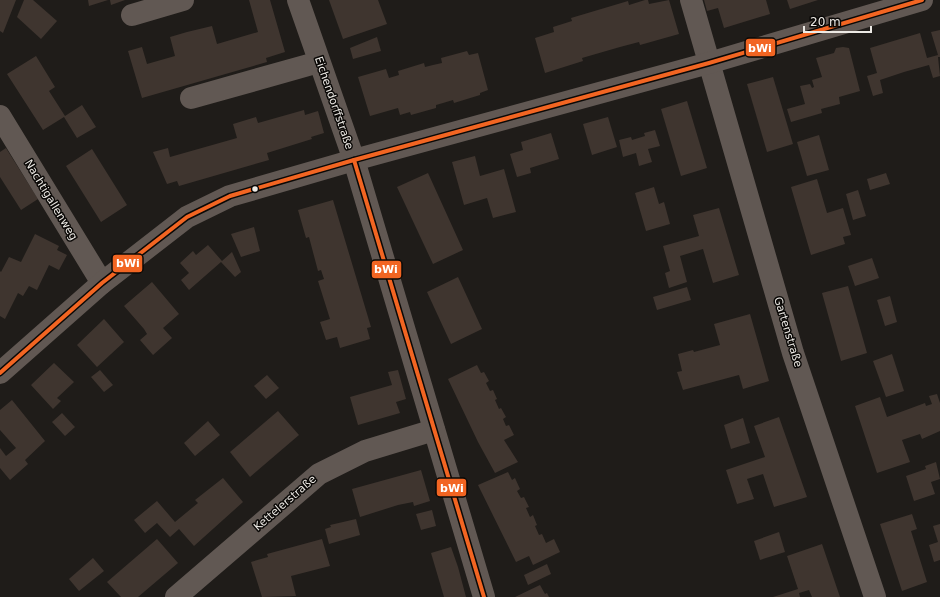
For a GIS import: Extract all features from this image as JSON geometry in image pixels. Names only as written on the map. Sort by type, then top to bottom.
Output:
[{"type":"street","points":[[132,15],[183,0]]},
{"type":"street","name":"Eichendorffstraße","points":[[298,0],[354,160],[484,597]]},
{"type":"street","name":"Gartenstraße","points":[[691,0],[793,352],[875,597]]},
{"type":"street","points":[[0,373],[102,283],[187,217],[230,196],[354,160],[709,63],[922,0]]},
{"type":"street","points":[[191,98],[320,62]]},
{"type":"street","name":"Nachtigallenweg","points":[[1,120],[102,283]]},
{"type":"street","name":"Kettelerstraße","points":[[176,597],[319,474],[365,451],[434,430]]},
{"type":"building","points":[[0,0],[16,0],[3,33],[0,31]]},
{"type":"building","points":[[24,0],[33,0],[57,21],[41,39],[17,17]]},
{"type":"building","points":[[88,0],[108,0],[89,6]]},
{"type":"building","points":[[110,0],[125,0],[111,5]]},
{"type":"building","points":[[249,0],[270,0],[285,52],[266,58],[267,62],[142,98],[128,51],[142,47],[147,64],[175,56],[170,37],[187,32],[212,26],[217,44],[258,32]]},
{"type":"building","points":[[329,0],[378,0],[387,24],[343,39]]},
{"type":"building","points":[[648,0],[649,4],[669,0],[679,34],[640,45],[639,42],[582,58],[583,61],[545,73],[535,38],[554,32],[553,27],[572,21],[571,18],[628,1],[629,5]]},
{"type":"building","points":[[704,0],[766,0],[770,14],[724,28],[718,8],[707,11]]},
{"type":"building","points":[[787,0],[818,0],[790,9]]},
{"type":"building","points":[[940,30],[940,57],[938,57],[940,76],[933,78],[929,65],[904,72],[880,80],[883,93],[873,96],[867,76],[877,73],[870,48],[920,33],[927,58],[938,55],[931,32]]},
{"type":"building","points":[[377,37],[381,51],[353,59],[350,48]]},
{"type":"building","points":[[836,48],[849,48],[860,91],[839,97],[840,104],[821,109],[822,113],[791,122],[787,109],[805,104],[800,86],[810,84],[812,88],[814,87],[812,80],[822,77],[816,58],[834,53]]},
{"type":"building","points":[[467,51],[469,55],[478,53],[488,90],[480,93],[480,95],[454,103],[453,100],[436,105],[436,108],[411,115],[410,112],[400,115],[398,108],[370,116],[358,77],[386,69],[389,78],[399,75],[398,71],[424,63],[425,67],[442,63],[441,58]]},
{"type":"building","points":[[36,56],[55,87],[49,91],[65,116],[82,105],[96,127],[77,138],[64,117],[43,130],[7,74]]},
{"type":"building","points":[[773,77],[793,144],[767,152],[747,84]]},
{"type":"building","points":[[687,101],[707,168],[681,176],[661,109]]},
{"type":"building","points":[[304,110],[305,115],[318,111],[324,133],[311,137],[312,139],[267,153],[269,160],[179,186],[177,181],[167,184],[153,152],[168,148],[170,157],[237,138],[233,124],[256,117],[258,123]]},
{"type":"building","points":[[608,117],[617,147],[592,155],[583,124]]},
{"type":"building","points":[[655,130],[660,146],[648,149],[652,162],[639,166],[636,153],[623,157],[619,140],[631,137],[632,140],[645,136],[644,133]]},
{"type":"building","points":[[551,133],[559,159],[530,168],[531,173],[517,177],[510,154],[523,150],[521,142]]},
{"type":"building","points":[[819,135],[829,170],[807,176],[797,142]]},
{"type":"building","points":[[6,148],[38,199],[21,210],[0,177],[0,152]]},
{"type":"building","points":[[92,149],[127,205],[101,222],[66,166]]},
{"type":"building","points":[[475,156],[480,176],[504,169],[516,212],[493,218],[487,198],[464,205],[452,162]]},
{"type":"building","points":[[428,173],[463,250],[433,264],[397,187]]},
{"type":"building","points":[[886,173],[890,184],[870,190],[867,179]]},
{"type":"building","points":[[817,179],[827,213],[843,208],[851,235],[843,237],[845,244],[811,255],[791,187]]},
{"type":"building","points":[[654,187],[659,204],[664,202],[670,224],[646,231],[635,193]]},
{"type":"building","points":[[858,190],[866,216],[853,220],[846,194]]},
{"type":"building","points":[[333,200],[371,327],[367,328],[370,339],[340,348],[337,337],[326,340],[320,322],[330,319],[318,281],[324,279],[321,270],[318,271],[309,237],[306,238],[298,210]]},
{"type":"building","points":[[719,208],[739,275],[713,283],[703,249],[680,256],[687,282],[669,288],[665,273],[670,271],[663,246],[699,236],[693,215]]},
{"type":"building","points":[[254,227],[260,251],[241,257],[231,234]]},
{"type":"building","points":[[35,234],[59,246],[57,250],[67,255],[59,270],[49,265],[37,290],[29,286],[23,296],[18,293],[5,319],[0,316],[0,271],[1,272],[9,257],[21,262]]},
{"type":"building","points":[[208,245],[222,261],[232,252],[241,272],[235,277],[221,262],[189,290],[181,280],[189,273],[180,263],[193,251],[196,255]]},
{"type":"building","points":[[872,258],[879,278],[855,286],[848,266]]},
{"type":"building","points":[[458,277],[482,329],[451,344],[427,292]]},
{"type":"building","points":[[152,282],[179,314],[163,328],[172,338],[153,355],[140,340],[147,334],[124,306]]},
{"type":"building","points":[[848,286],[867,353],[841,361],[822,293]]},
{"type":"building","points":[[687,287],[691,300],[657,310],[653,297]]},
{"type":"building","points":[[890,296],[897,322],[885,326],[877,300]]},
{"type":"building","points":[[750,314],[769,381],[743,389],[739,375],[683,390],[677,372],[682,371],[678,354],[693,350],[694,352],[720,345],[714,324]]},
{"type":"building","points":[[104,319],[124,342],[97,367],[77,345]]},
{"type":"building","points":[[892,354],[904,391],[886,397],[873,361]]},
{"type":"building","points":[[54,363],[74,382],[57,398],[61,401],[53,409],[31,385]]},
{"type":"building","points":[[477,365],[481,373],[484,372],[489,381],[486,383],[490,391],[493,390],[499,409],[501,408],[506,417],[503,419],[506,426],[509,425],[514,435],[504,440],[518,462],[495,473],[478,442],[448,379]]},
{"type":"building","points":[[100,370],[113,385],[104,392],[91,377]]},
{"type":"building","points":[[398,370],[406,399],[396,402],[400,413],[358,425],[350,397],[392,385],[388,372]]},
{"type":"building","points":[[267,375],[279,388],[266,399],[254,386]]},
{"type":"building","points":[[937,394],[940,403],[940,431],[922,439],[920,434],[902,440],[910,462],[877,473],[855,406],[880,397],[887,417],[925,403],[926,406],[932,404],[929,396]]},
{"type":"building","points":[[12,400],[45,441],[25,460],[28,464],[10,480],[0,468],[0,448],[6,456],[16,448],[0,430],[0,410]]},
{"type":"building","points":[[278,411],[299,435],[250,477],[230,452]]},
{"type":"building","points":[[62,413],[75,427],[65,436],[52,422]]},
{"type":"building","points":[[779,417],[807,497],[774,507],[763,474],[747,479],[754,499],[737,504],[726,470],[765,457],[754,426]]},
{"type":"building","points":[[743,418],[750,443],[731,449],[724,425]]},
{"type":"building","points":[[208,421],[220,435],[195,456],[184,443]]},
{"type":"building","points":[[936,462],[940,479],[931,482],[935,494],[914,501],[906,476],[926,469],[925,466]]},
{"type":"building","points":[[421,470],[430,501],[414,506],[413,502],[398,505],[360,517],[352,489]]},
{"type":"building","points":[[508,472],[512,480],[515,478],[520,489],[517,491],[521,498],[524,497],[529,507],[526,508],[530,517],[533,515],[537,525],[535,526],[539,535],[542,534],[546,543],[554,539],[560,552],[533,565],[529,556],[516,562],[478,485]]},
{"type":"building","points":[[223,478],[243,502],[194,546],[179,529],[170,537],[157,523],[145,533],[134,520],[157,501],[175,522],[198,503],[195,500]]},
{"type":"building","points":[[432,510],[436,526],[421,530],[416,514]]},
{"type":"building","points":[[912,514],[917,529],[911,531],[927,582],[902,591],[880,524]]},
{"type":"building","points":[[356,519],[360,535],[329,544],[325,529],[331,527],[330,525]]},
{"type":"building","points":[[940,524],[940,560],[934,562],[929,545],[938,542],[933,526]]},
{"type":"building","points":[[779,532],[785,552],[760,560],[754,541]]},
{"type":"building","points":[[157,539],[178,563],[138,597],[121,597],[107,582]]},
{"type":"building","points":[[322,539],[330,566],[291,576],[296,596],[262,597],[251,562],[268,557],[267,554]]},
{"type":"building","points":[[822,544],[840,597],[812,597],[809,590],[799,593],[800,597],[773,597],[798,589],[787,556]]},
{"type":"building","points":[[451,547],[466,597],[444,597],[431,553]]},
{"type":"building","points":[[93,558],[104,571],[79,591],[69,579]]},
{"type":"building","points":[[547,564],[551,574],[528,585],[524,575]]},
{"type":"building","points":[[540,585],[545,594],[547,593],[549,597],[515,597]]},
{"type":"transit line","name":"bWi","points":[[0,373],[102,283],[187,217],[230,196],[354,160],[709,63],[922,0]]},
{"type":"transit line","name":"bWi","points":[[354,160],[484,597]]}]
